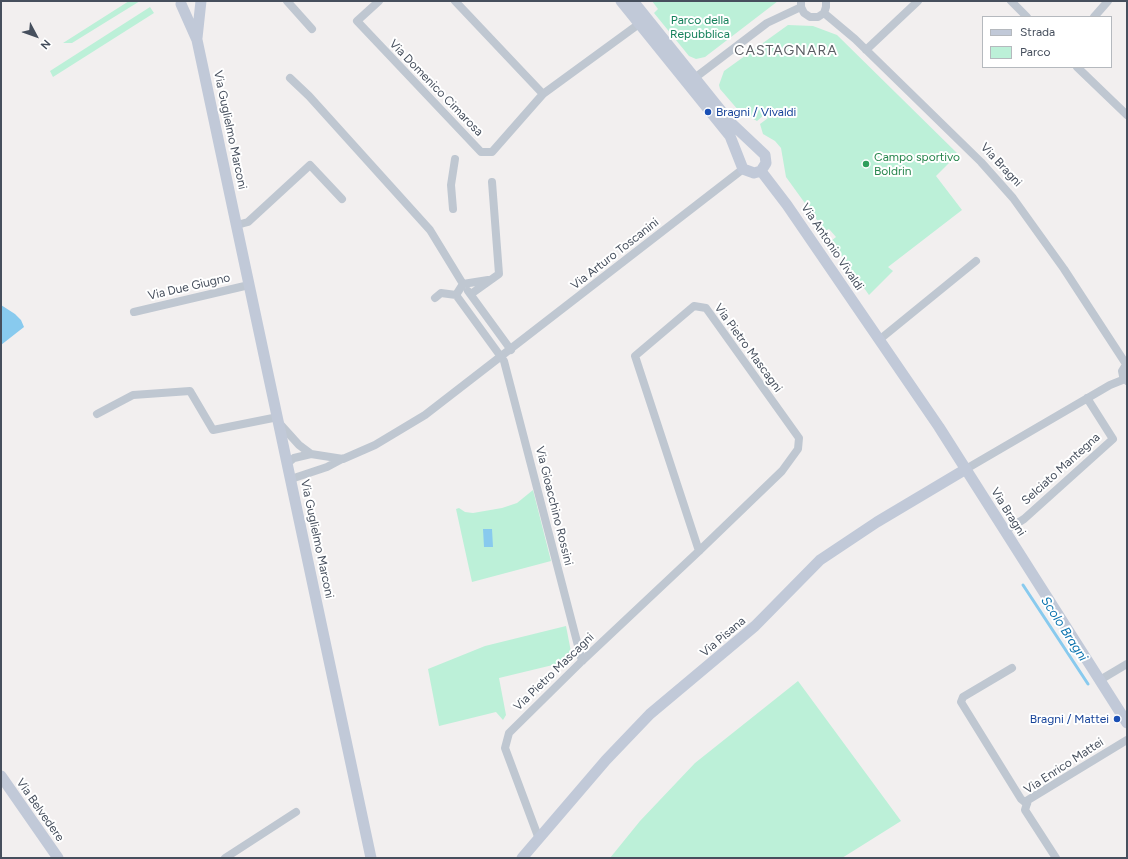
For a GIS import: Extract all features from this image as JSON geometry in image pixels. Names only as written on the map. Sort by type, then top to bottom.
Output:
[{"type":"street","points":[[178,3],[191,6],[201,1]]},
{"type":"street","name":"Via Guglielmo Marconi","points":[[201,1],[198,15],[197,40],[371,858]]},
{"type":"street","points":[[287,1],[312,29]]},
{"type":"street","name":"Via Domenico Cimarosa","points":[[379,1],[357,21],[481,152],[492,152],[543,94],[643,21]]},
{"type":"street","points":[[455,1],[543,94]]},
{"type":"street","points":[[621,1],[643,21],[691,81],[730,136],[742,164],[754,173],[761,171],[764,167],[766,159],[765,155],[730,122],[691,81]]},
{"type":"street","points":[[633,1],[643,21]]},
{"type":"street","points":[[691,81],[767,23],[801,4],[804,13],[810,17],[818,17],[824,12],[826,1]]},
{"type":"street","points":[[866,50],[918,1]]},
{"type":"street","points":[[1011,1],[1026,16]]},
{"type":"street","points":[[1095,16],[1108,1]]},
{"type":"street","name":"Via Guglielmo Marconi","points":[[178,3],[197,40]]},
{"type":"street","name":"Via Bragni","points":[[824,12],[866,50],[982,162],[1013,198],[1064,269],[1127,364]]},
{"type":"street","points":[[1078,68],[1127,115]]},
{"type":"street","points":[[290,78],[309,96],[430,230],[463,284],[511,350]]},
{"type":"street","points":[[742,164],[746,149],[758,149]]},
{"type":"street","points":[[453,209],[451,185],[456,159]]},
{"type":"street","name":"Via Arturo Toscanini","points":[[291,479],[327,467],[375,445],[425,415],[511,350],[742,164]]},
{"type":"street","points":[[237,225],[248,222],[310,165],[342,199]]},
{"type":"street","name":"Via Antonio Vivaldi","points":[[761,171],[787,205],[966,469]]},
{"type":"street","points":[[471,294],[499,274],[492,182]]},
{"type":"street","points":[[879,340],[976,261]]},
{"type":"street","points":[[456,295],[463,284],[491,280]]},
{"type":"street","name":"Via Due Giugno","points":[[134,312],[249,285]]},
{"type":"street","points":[[435,298],[441,294],[456,295]]},
{"type":"street","points":[[456,295],[501,357]]},
{"type":"street","name":"Via Pietro Mascagni","points":[[539,839],[505,748],[509,733],[582,661],[699,551],[782,471],[798,449],[799,438],[706,308],[694,306],[635,356],[699,551]]},
{"type":"street","name":"Via Gioacchino Rossini","points":[[501,357],[504,361],[513,393],[582,661]]},
{"type":"street","points":[[966,469],[1110,385],[1126,380],[1122,371],[1127,364]]},
{"type":"street","points":[[97,414],[133,395],[190,391],[213,430],[279,421],[299,445],[311,454]]},
{"type":"street","name":"Selciato Mantegna","points":[[1005,531],[1024,519],[1113,439],[1087,398]]},
{"type":"street","points":[[288,463],[294,458],[311,454],[343,459]]},
{"type":"street","name":"Via Bragni","points":[[966,469],[1127,723]]},
{"type":"street","name":"Via Pisana","points":[[523,858],[606,760],[650,714],[755,626],[820,560],[877,522],[966,469]]},
{"type":"street","points":[[1100,680],[1127,664]]},
{"type":"street","points":[[1012,668],[963,697],[961,702],[1021,800],[1027,804]]},
{"type":"street","name":"Via Enrico Mattei","points":[[1056,858],[1025,810],[1028,800],[1127,740]]},
{"type":"street","name":"Via Belvedere","points":[[1,776],[58,858]]},
{"type":"street","points":[[225,858],[296,812]]},
{"type":"green space","points":[[129,1],[140,1],[72,43],[63,43]]},
{"type":"green space","name":"Parco della Repubblica","points":[[652,1],[778,1],[705,57],[696,59],[689,56],[654,13],[658,9]]},
{"type":"green space","points":[[150,7],[154,13],[53,77],[50,71]]},
{"type":"green space","name":"Campo sportivo Boldrin","points":[[788,25],[813,26],[837,35],[958,154],[936,176],[962,210],[888,267],[893,271],[869,295],[831,241],[836,237],[829,229],[825,231],[786,177],[781,148],[775,141],[763,134],[760,124],[768,118],[764,115],[757,121],[739,111],[720,89],[719,85],[724,71]]},
{"type":"green space","points":[[533,490],[551,561],[472,582],[456,509],[459,508],[465,512],[473,513],[502,508],[517,503]]},
{"type":"green space","points":[[566,626],[572,657],[561,668],[557,664],[499,678],[506,715],[503,720],[496,712],[439,726],[428,669],[485,646]]},
{"type":"green space","points":[[798,681],[901,821],[842,858],[610,858],[640,821],[695,763]]},
{"type":"water","points":[[1,305],[15,314],[21,320],[24,327],[1,345]]},
{"type":"water","points":[[483,529],[492,529],[493,547],[484,547]]},
{"type":"waterway","name":"Scolo Bragni","points":[[1023,585],[1088,684]]},
{"type":"place","name":"Bragni / Vivaldi","points":[[708,112]]},
{"type":"place","name":"Campo sportivo Boldrin","points":[[866,164]]},
{"type":"place","name":"Bragni / Mattei","points":[[1117,719]]},
{"type":"district","name":"CASTAGNARA","points":[[786,51]]}]
